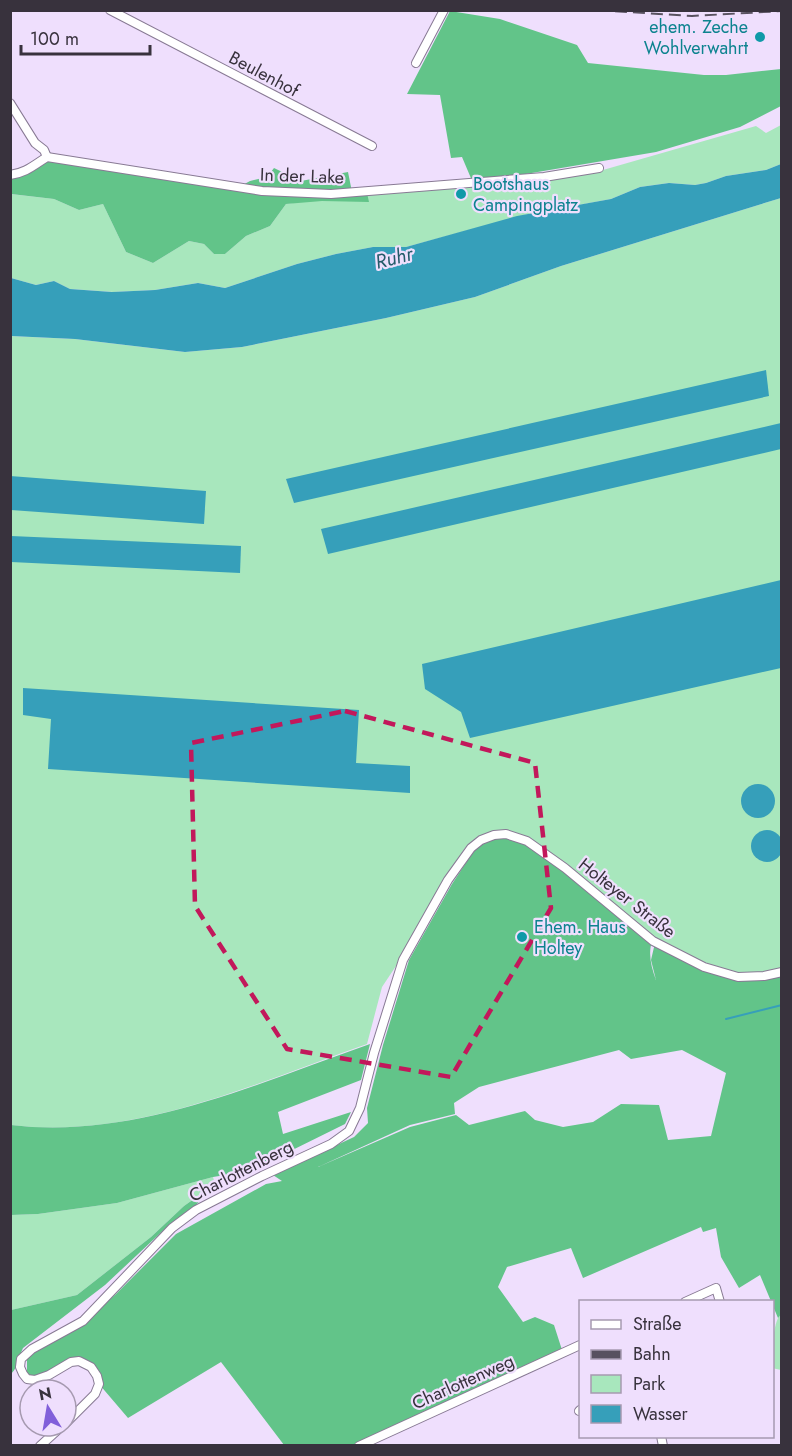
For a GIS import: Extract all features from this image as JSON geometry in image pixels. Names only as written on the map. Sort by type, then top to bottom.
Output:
[{"type":"street","name":"Beulenhof","points":[[110,10],[372,146]]},
{"type":"street","points":[[416,63],[444,10]]},
{"type":"street","points":[[10,103],[35,142],[44,150],[44,159],[32,168],[10,175]]},
{"type":"street","name":"In der Lake","points":[[44,159],[262,191],[331,194],[544,177],[599,168]]},
{"type":"street","name":"Holteyer Straße","points":[[494,835],[506,834],[527,841],[565,868],[653,941],[689,960],[720,973],[738,977],[756,977],[782,972]]},
{"type":"street","name":"Charlottenberg","points":[[26,1378],[20,1367],[21,1359],[32,1349],[83,1321],[172,1228],[196,1210],[243,1185],[331,1144],[349,1131],[360,1108],[374,1053],[403,960],[448,880],[466,854],[480,840],[494,835]]},
{"type":"street","points":[[689,1300],[716,1288],[719,1300]]},
{"type":"street","name":"Charlottenweg","points":[[359,1446],[579,1345]]},
{"type":"street","name":"Charlottenberg","points":[[41,1378],[70,1362],[79,1361],[91,1367],[99,1384],[95,1394],[78,1411]]},
{"type":"highlighted area","points":[[345,711],[535,763],[551,908],[451,1077],[287,1049],[195,906],[191,743]]},
{"type":"green space","points":[[450,11],[500,19],[577,45],[588,63],[704,75],[781,69],[781,106],[740,127],[656,152],[473,183],[462,157],[451,158],[440,95],[407,94]]},
{"type":"green space","points":[[781,125],[781,164],[766,170],[726,176],[695,185],[669,183],[640,187],[611,199],[525,215],[406,247],[373,247],[336,254],[297,264],[225,288],[198,283],[155,290],[113,292],[70,289],[54,281],[36,285],[11,278],[10,194],[54,199],[79,210],[103,204],[126,252],[153,263],[189,241],[204,244],[214,254],[225,254],[246,236],[270,226],[286,204],[367,193],[544,179],[603,170],[756,126],[766,133]]},
{"type":"green space","points":[[47,158],[239,187],[250,181],[267,177],[274,168],[301,181],[348,172],[352,192],[367,193],[369,202],[322,201],[286,204],[270,226],[246,236],[225,254],[214,254],[204,244],[189,241],[153,263],[126,252],[103,204],[79,210],[54,199],[11,194],[11,176]]},
{"type":"green space","points":[[781,198],[781,969],[738,975],[705,965],[654,940],[529,838],[506,831],[475,840],[465,848],[382,987],[367,1044],[237,1091],[148,1117],[102,1124],[57,1127],[11,1125],[10,336],[75,339],[185,352],[242,347],[386,318],[475,297],[561,266]]},
{"type":"green space","points":[[495,837],[505,837],[534,847],[652,941],[651,960],[655,943],[720,975],[781,974],[782,1313],[778,1318],[774,1308],[774,1300],[770,1300],[760,1275],[739,1288],[721,1257],[716,1228],[703,1232],[701,1227],[583,1278],[571,1248],[507,1267],[498,1287],[523,1322],[535,1317],[554,1325],[562,1350],[354,1445],[284,1445],[221,1362],[128,1418],[99,1384],[97,1376],[80,1360],[36,1377],[27,1374],[27,1357],[30,1353],[84,1321],[116,1294],[176,1234],[266,1184],[282,1181],[273,1175],[354,1137],[368,1123],[367,1108],[383,1045],[409,960],[452,884],[480,844]],"holes":[[[619,1050],[631,1059],[682,1050],[726,1073],[711,1136],[668,1140],[659,1105],[621,1104],[593,1122],[563,1127],[535,1120],[525,1111],[469,1125],[456,1115],[410,1127],[318,1167],[410,1125],[455,1114],[454,1103],[479,1087]]]},
{"type":"green space","points":[[370,1044],[361,1080],[278,1112],[283,1134],[351,1112],[345,1124],[250,1171],[213,1177],[117,1203],[38,1214],[11,1215],[11,1125],[57,1127],[103,1124],[149,1117],[239,1091]]},
{"type":"green space","points":[[213,1177],[215,1184],[184,1206],[151,1237],[77,1295],[11,1310],[11,1215],[38,1214],[117,1203]]},
{"type":"green space","points":[[215,1184],[196,1205],[168,1226],[105,1285],[23,1348],[11,1374],[11,1310],[77,1295],[151,1237],[184,1206]]},
{"type":"green space","points":[[781,1313],[781,1370],[774,1368],[774,1332]]},
{"type":"water","name":"Ruhr","points":[[781,164],[781,198],[561,266],[475,297],[386,318],[242,347],[185,352],[75,339],[11,336],[11,278],[36,285],[54,281],[70,289],[112,292],[155,290],[198,283],[225,288],[297,264],[336,254],[373,247],[406,247],[517,216],[611,199],[640,187],[669,183],[695,185],[726,176],[766,170]]},
{"type":"water","points":[[766,370],[769,396],[294,503],[286,479]]},
{"type":"water","points":[[781,423],[781,449],[328,554],[321,529]]},
{"type":"water","points":[[10,476],[206,491],[204,524],[11,510]]},
{"type":"water","points":[[11,536],[241,546],[240,573],[11,562]]},
{"type":"water","points":[[781,580],[781,668],[470,738],[461,712],[425,689],[422,664]]},
{"type":"water","points":[[23,688],[359,710],[356,763],[410,766],[410,793],[48,769],[51,719],[23,715]]},
{"type":"water","points":[[758,784],[770,789],[775,801],[770,813],[758,818],[746,813],[741,801],[746,789]]},
{"type":"water","points":[[767,830],[779,834],[783,846],[779,858],[767,862],[755,858],[751,846],[755,834]]},
{"type":"waterway","points":[[726,1019],[782,1005]]},
{"type":"railway","points":[[597,10],[692,16],[782,11]]},
{"type":"place","name":"ehem. Zeche Wohlverwahrt","points":[[760,37]]},
{"type":"place","name":"Bootshaus Campingplatz","points":[[461,194]]},
{"type":"place","name":"Ehem. Haus Holtey","points":[[522,937]]}]
